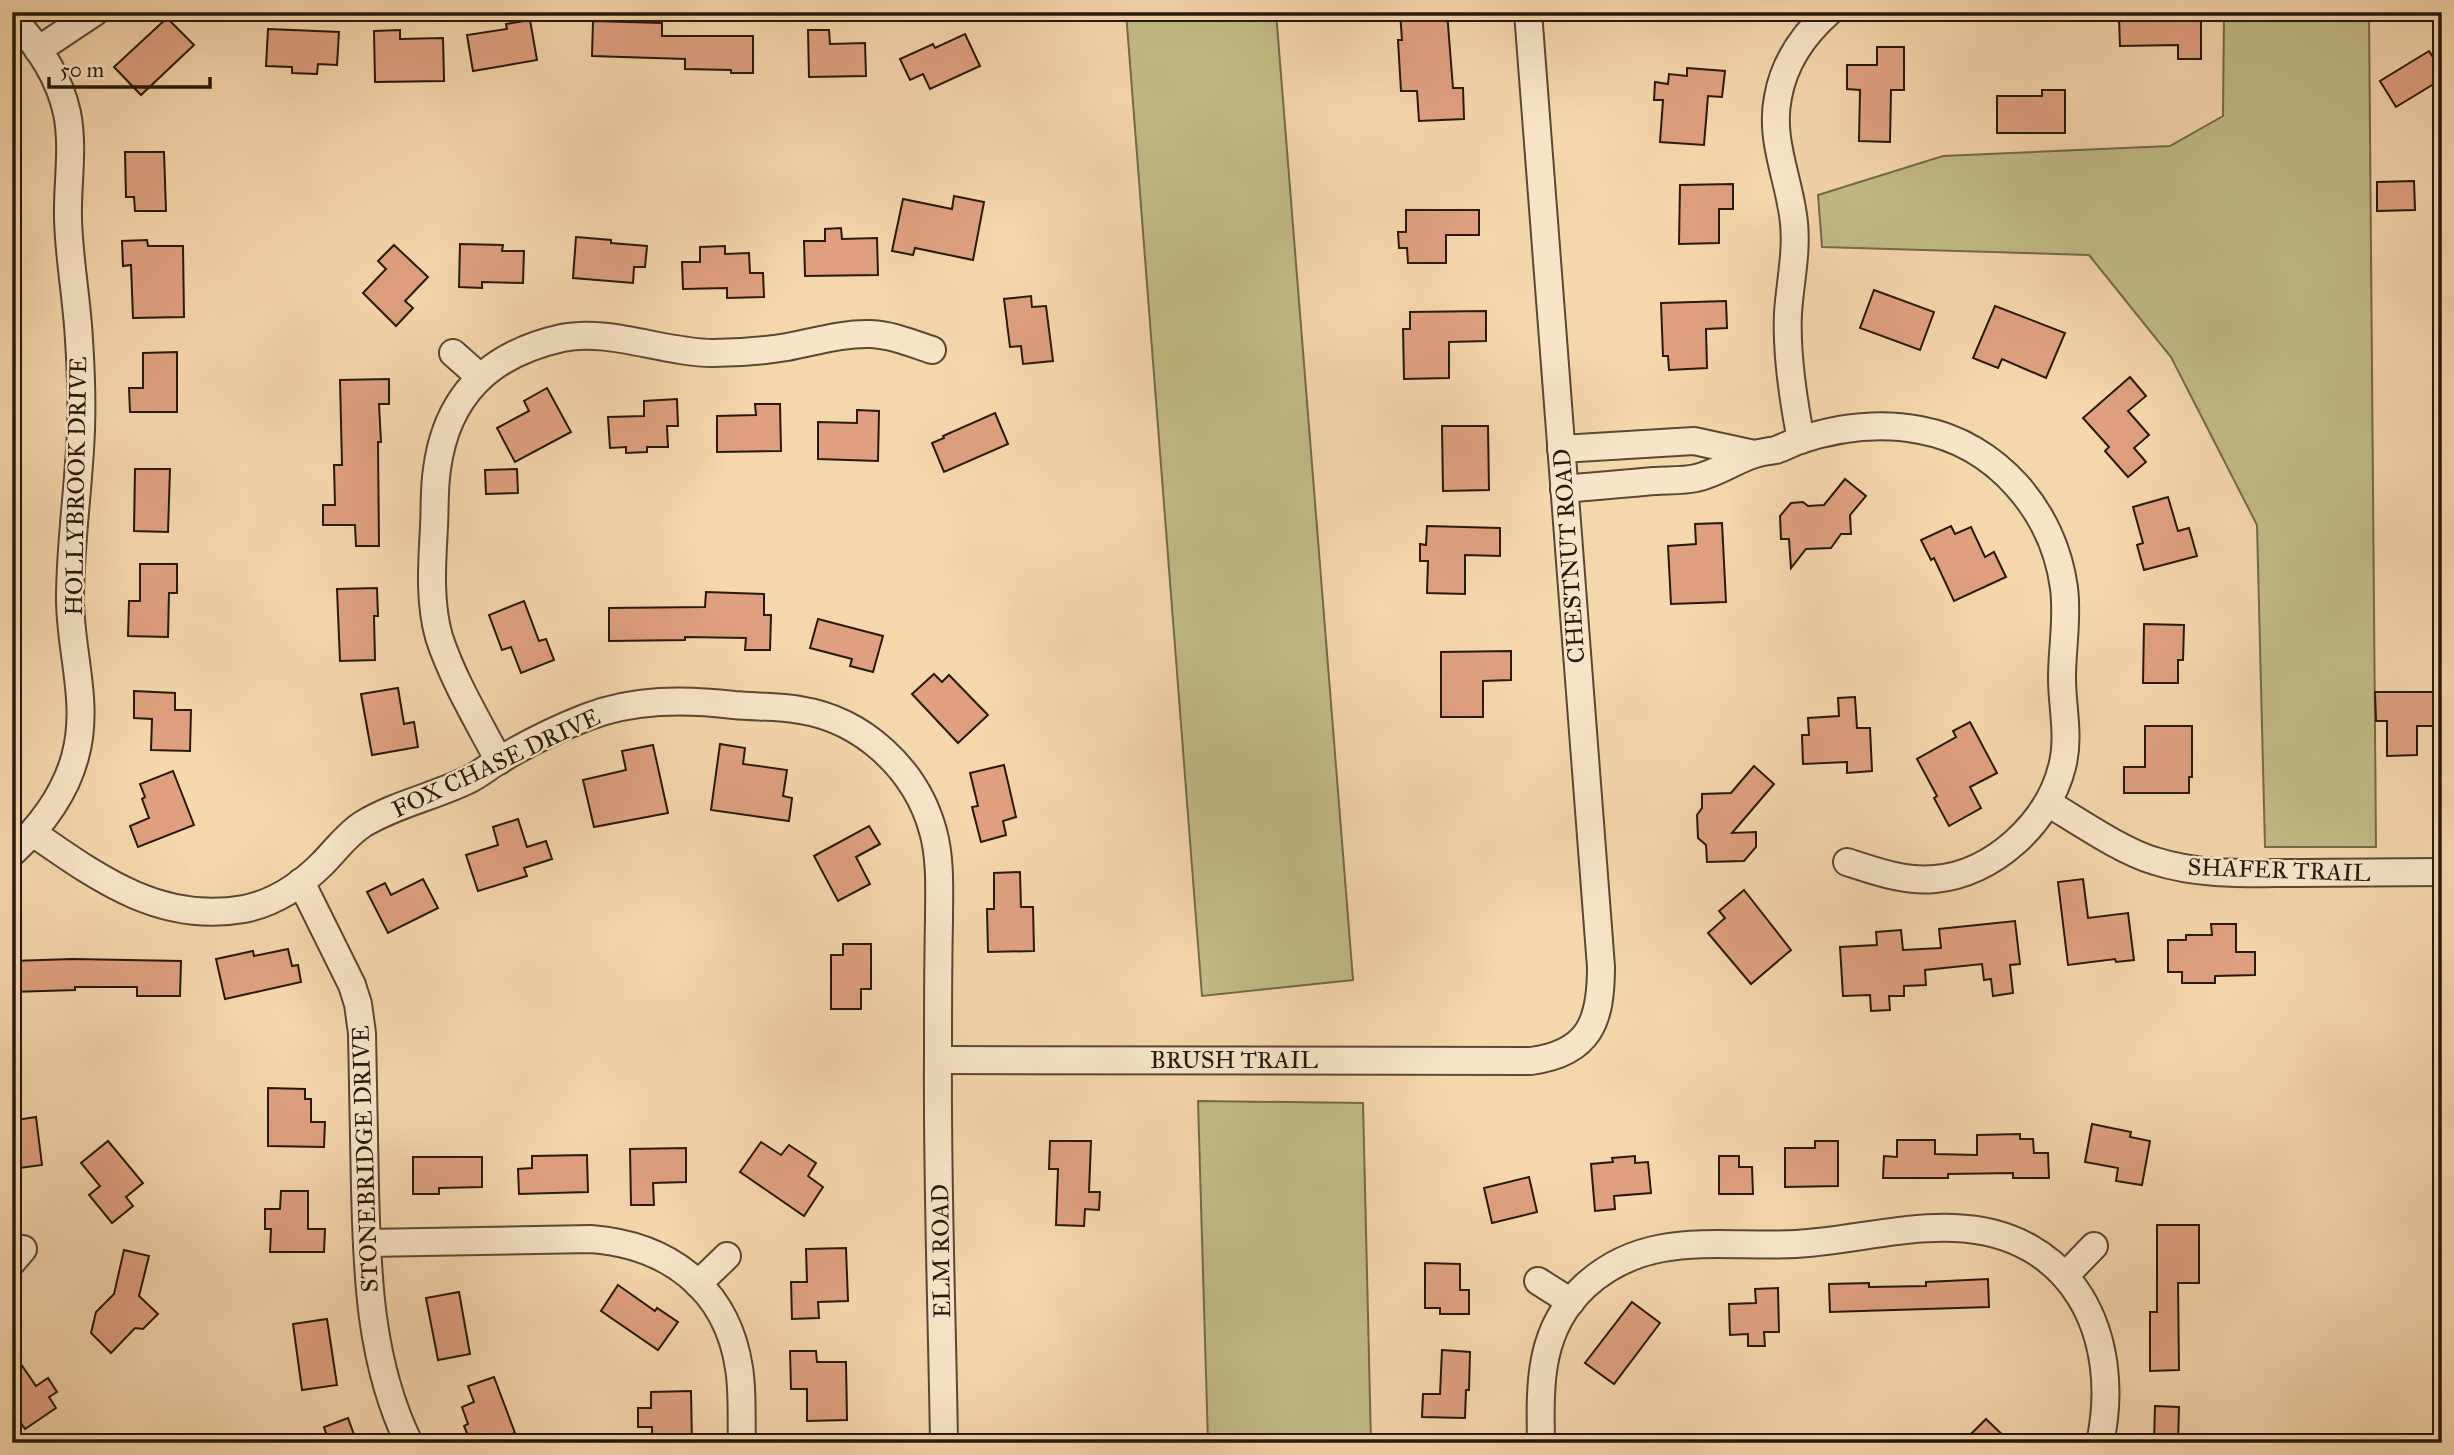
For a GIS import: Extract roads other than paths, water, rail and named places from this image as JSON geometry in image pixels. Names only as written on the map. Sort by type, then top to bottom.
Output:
[{"type":"street","points":[[38,50],[94,12]]},
{"type":"street","name":"CHESTNUT ROAD","points":[[1528,12],[1601,990],[1599,1010],[1582,1039],[1568,1050],[1550,1058],[1531,1061]]},
{"type":"street","points":[[1801,440],[1793,400],[1788,316],[1795,262],[1794,225],[1778,150],[1776,114],[1782,80],[1790,61],[1802,39],[1829,12]]},
{"type":"street","name":"HOLLYBROOK DRIVE","points":[[12,18],[53,72],[62,95],[70,138],[68,219],[79,340],[81,429],[70,598],[81,693],[75,757],[53,805],[33,833],[12,853]]},
{"type":"street","points":[[499,761],[451,668],[439,635],[433,602],[431,567],[437,469],[455,408],[469,387],[509,355],[566,337],[592,336],[665,349],[744,353],[869,334],[895,337],[932,350]]},
{"type":"street","points":[[453,353],[480,377]]},
{"type":"street","points":[[1564,489],[1697,478],[1754,454],[1839,429],[1890,426],[1924,430],[1959,443],[1998,467],[2024,494],[2037,512],[2056,554],[2064,590],[2062,676],[2066,748],[2062,767],[2048,803],[2028,830],[2005,851],[1950,877],[1916,880],[1877,872],[1847,862]]},
{"type":"street","points":[[1561,449],[1693,440],[1754,454]]},
{"type":"street","name":"FOX CHASE DRIVE","points":[[33,833],[78,864],[126,892],[150,902],[175,909],[216,912],[247,908],[275,899],[301,883],[360,826],[474,778],[540,738],[589,716],[657,701],[697,700],[799,710],[821,715],[848,725],[875,743],[893,759],[912,783],[925,806],[934,833],[939,867],[938,1060]]},
{"type":"street","name":"SHAFER TRAIL","points":[[2048,803],[2152,861],[2180,868],[2243,873],[2442,872]]},
{"type":"street","name":"STONEBRIDGE DRIVE","points":[[301,883],[352,985],[358,1004],[362,1033],[367,1243],[373,1327],[383,1378],[409,1443]]},
{"type":"street","name":"BRUSH TRAIL","points":[[938,1060],[1531,1061]]},
{"type":"street","name":"ELM ROAD","points":[[938,1060],[944,1443]]},
{"type":"street","points":[[1541,1438],[1540,1387],[1542,1364],[1549,1343],[1571,1302],[1584,1287],[1625,1258],[1677,1245],[1798,1244],[1930,1228],[1957,1228],[2008,1237],[2030,1248],[2052,1263],[2082,1298],[2095,1323],[2102,1350],[2105,1407],[2100,1443]]},
{"type":"street","points":[[367,1243],[591,1239],[618,1241],[654,1253],[685,1272],[698,1284],[713,1302],[731,1334],[739,1368],[742,1443]]},
{"type":"street","points":[[2064,1276],[2094,1245]]},
{"type":"street","points":[[698,1284],[727,1256]]},
{"type":"street","points":[[1538,1280],[1571,1302]]}]
